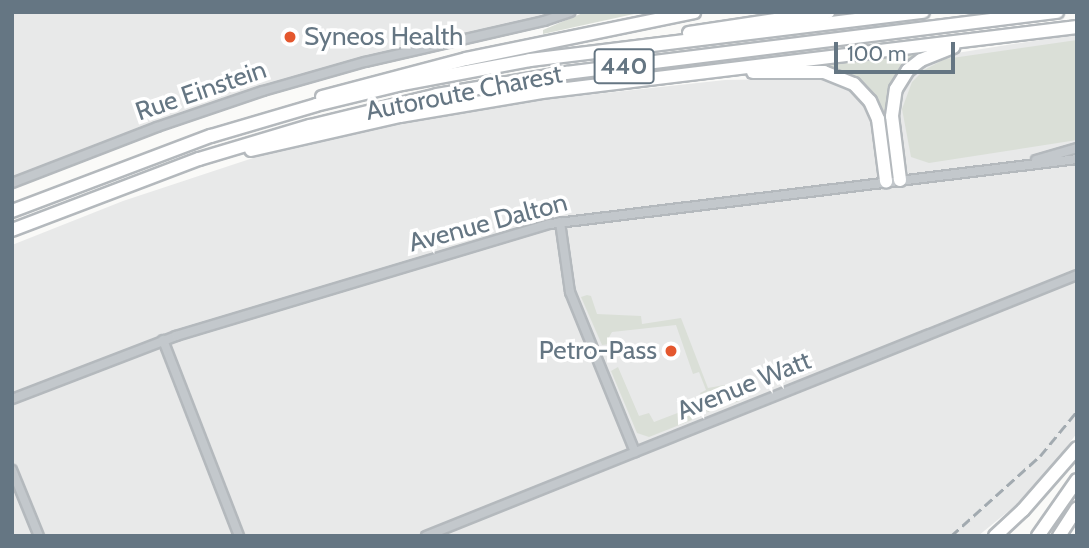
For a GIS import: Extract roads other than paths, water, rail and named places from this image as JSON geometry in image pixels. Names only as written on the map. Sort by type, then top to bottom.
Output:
[{"type":"highway","points":[[273,117],[336,91],[392,76],[694,12]]},
{"type":"highway","points":[[530,60],[587,47],[828,12]]},
{"type":"highway","name":"Autoroute Charest","points":[[12,211],[171,150],[273,117],[402,84],[530,60],[923,12]]},
{"type":"highway","name":"Autoroute Charest","points":[[12,230],[199,159],[331,120],[502,83],[1057,12]]},
{"type":"highway","points":[[199,159],[433,110],[640,79],[1077,27]]},
{"type":"highway","points":[[900,180],[892,103],[896,89],[908,70],[927,56],[952,47],[1057,29]]},
{"type":"highway","points":[[640,79],[787,71],[841,77],[860,89],[875,111],[886,181]]},
{"type":"highway","points":[[996,536],[1077,448]]},
{"type":"highway","points":[[1039,534],[1077,480]]},
{"type":"highway","points":[[1060,533],[1077,508]]},
{"type":"street","name":"Rue Einstein","points":[[12,183],[157,127],[262,91],[365,62],[570,12]]},
{"type":"street","points":[[1009,167],[1077,149]]},
{"type":"street","name":"Avenue Dalton","points":[[12,399],[163,340],[560,222],[1077,159]]},
{"type":"street","points":[[560,222],[570,292],[635,452]]},
{"type":"street","name":"Avenue Watt","points":[[426,536],[1077,275]]},
{"type":"street","points":[[163,340],[239,536]]},
{"type":"street","points":[[12,470],[39,536]]},
{"type":"railway","points":[[951,536],[1040,456],[1077,411]]},
{"type":"place","name":"Syneos Health","points":[[290,37]]},
{"type":"place","name":"Petro-Pass","points":[[671,351]]}]
